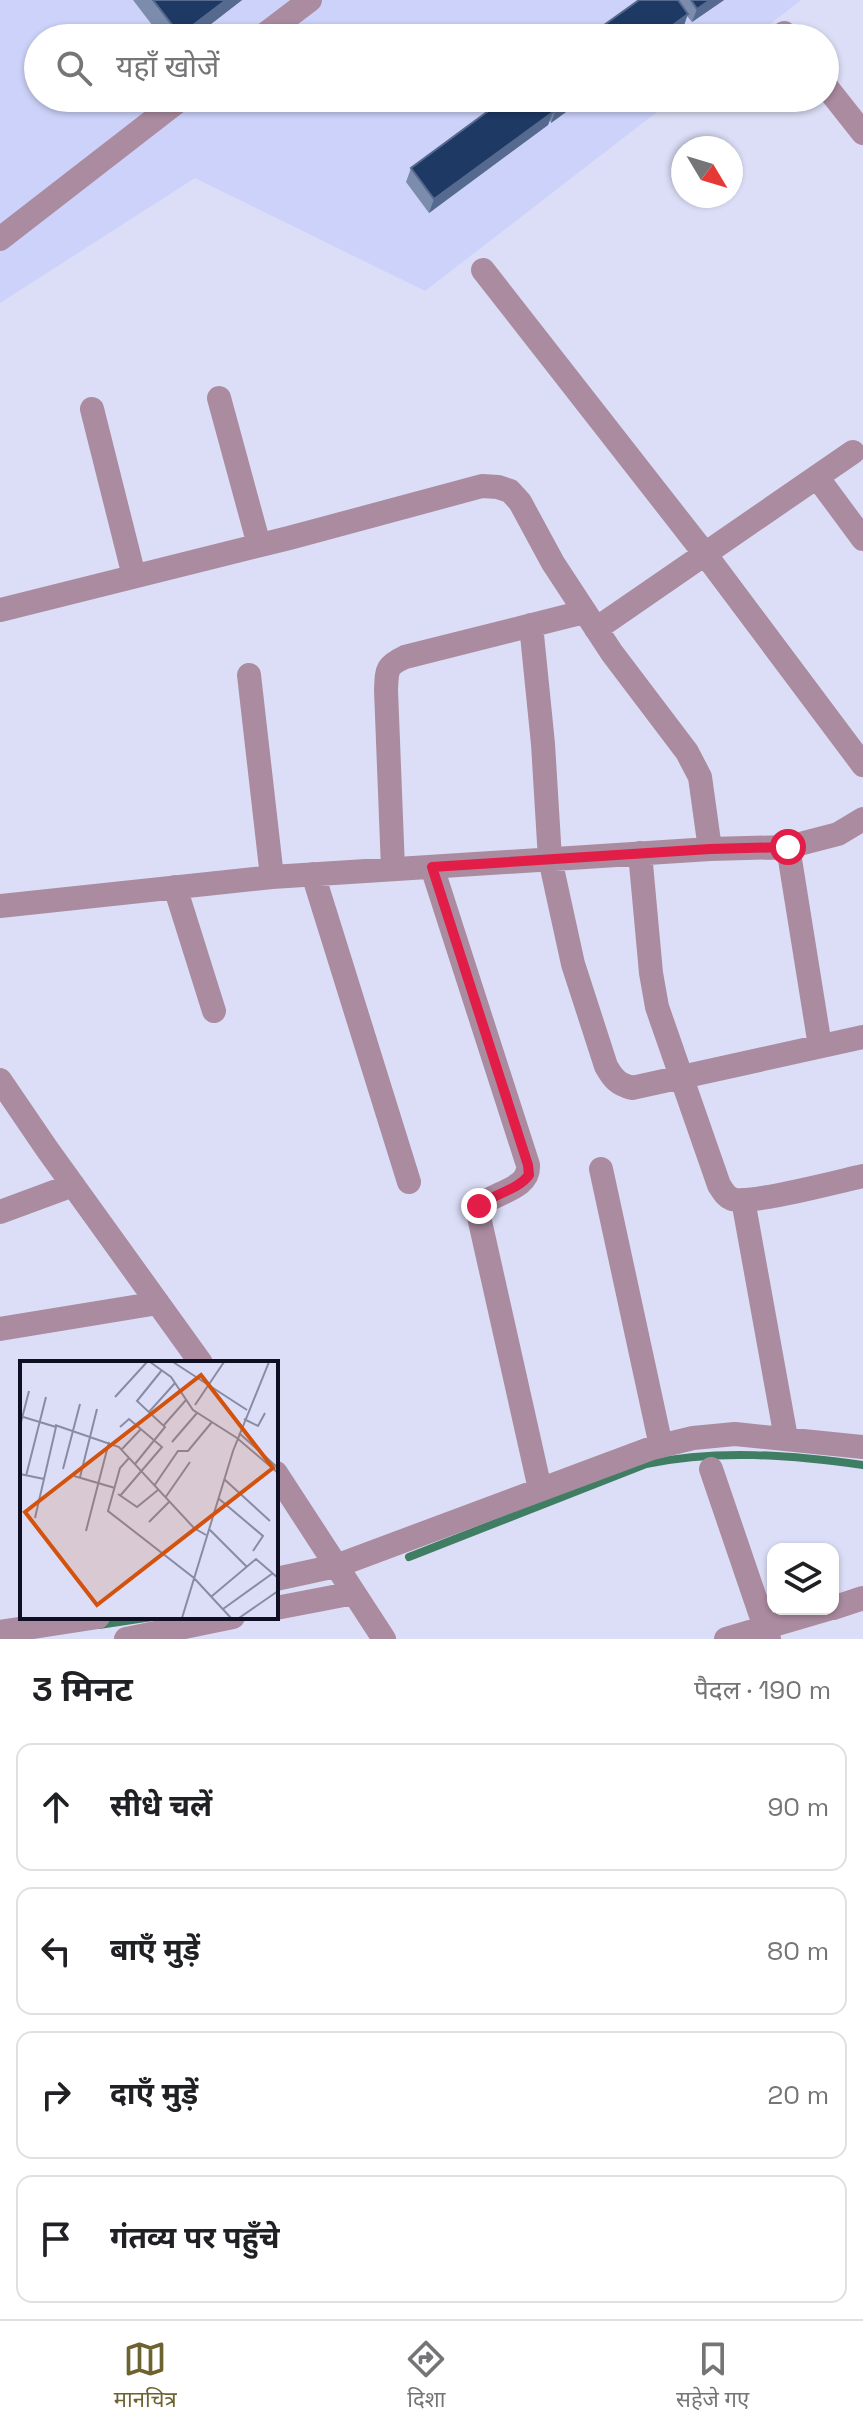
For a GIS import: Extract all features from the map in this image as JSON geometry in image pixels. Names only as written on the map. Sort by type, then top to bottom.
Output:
[{"type":"street","points":[[278,24],[310,0]]},
{"type":"street","points":[[839,103],[863,133]]},
{"type":"street","points":[[0,239],[164,112]]},
{"type":"street","points":[[483,270],[705,554],[863,765]]},
{"type":"street","points":[[219,398],[259,545]]},
{"type":"street","points":[[92,409],[134,576]]},
{"type":"street","points":[[393,869],[386,671],[391,664],[405,657],[531,625],[590,620],[705,554],[853,452]]},
{"type":"street","points":[[817,477],[863,539]]},
{"type":"street","points":[[0,610],[482,486],[510,491],[520,502],[553,563],[590,620],[687,752],[700,777],[710,849]]},
{"type":"street","points":[[531,625],[550,859],[573,964],[606,1066],[613,1078],[621,1085],[632,1088],[863,1037]]},
{"type":"street","points":[[249,675],[272,877]]},
{"type":"street","points":[[0,906],[272,877],[640,853],[788,847],[838,834],[863,819]]},
{"type":"street","points":[[788,847],[820,1046]]},
{"type":"street","points":[[640,853],[657,1007],[719,1185],[726,1195],[734,1200],[743,1200],[863,1176]]},
{"type":"street","points":[[432,867],[528,1165],[529,1175],[523,1182],[488,1198],[479,1206],[479,1217],[540,1489]]},
{"type":"street","points":[[313,874],[409,1182]]},
{"type":"street","points":[[175,887],[214,1011]]},
{"type":"street","points":[[0,1080],[200,1361]]},
{"type":"street","points":[[601,1169],[661,1446]]},
{"type":"street","points":[[0,1212],[73,1185]]},
{"type":"street","points":[[743,1200],[786,1438]]},
{"type":"street","points":[[0,1329],[158,1303]]},
{"type":"street","points":[[278,1579],[336,1566],[540,1489],[661,1446],[693,1438],[735,1434],[863,1447]]},
{"type":"street","points":[[711,1469],[767,1634]]},
{"type":"street","points":[[278,1476],[384,1639]]},
{"type":"street","points":[[278,1608],[354,1593]]},
{"type":"street","points":[[839,1606],[863,1598]]},
{"type":"street","points":[[726,1639],[767,1634],[814,1615]]},
{"type":"street","points":[[0,1632],[85,1619]]},
{"type":"street","points":[[126,1639],[223,1619]]},
{"type":"shaded area","points":[[0,0],[801,0],[770,24],[24,24],[24,112],[657,112],[425,291],[195,178],[0,303]]},
{"type":"building","points":[[153,0],[226,0],[194,24],[172,24]]},
{"type":"building","points":[[639,0],[678,0],[688,14],[674,24],[606,24]]},
{"type":"building","points":[[691,0],[710,0],[697,9]]},
{"type":"building","points":[[487,112],[553,112],[434,199],[411,168]]},
{"type":"waterway","points":[[409,1557],[646,1464],[700,1456],[754,1455],[863,1465]]},
{"type":"waterway","points":[[99,1625],[139,1619]]},
{"type":"route","points":[[479,1206],[488,1198],[523,1182],[529,1175],[528,1165],[432,867],[788,847]]}]
